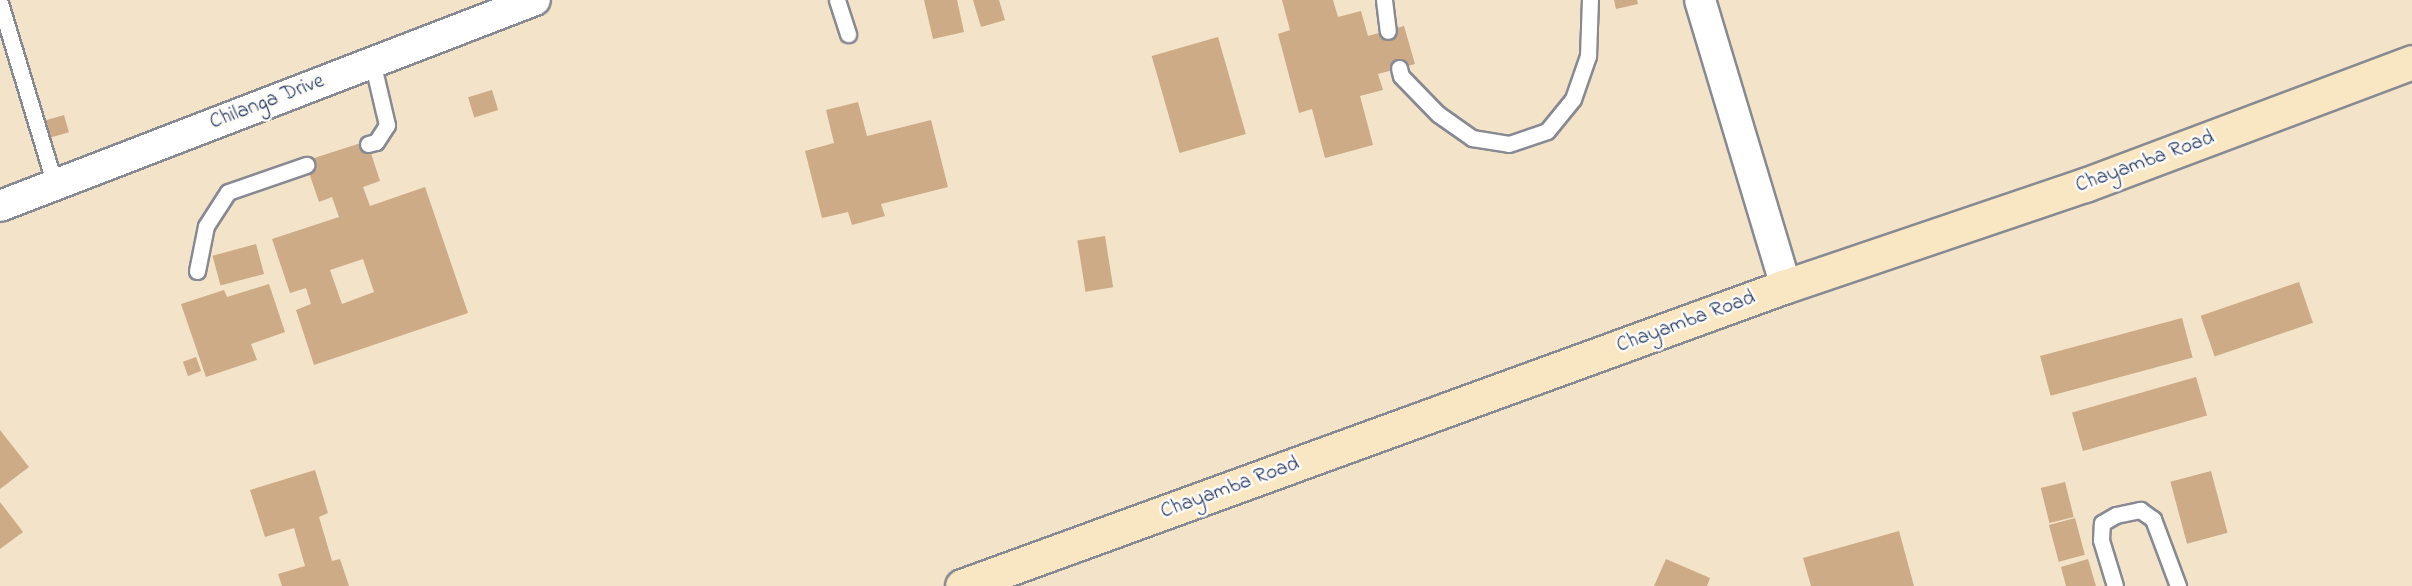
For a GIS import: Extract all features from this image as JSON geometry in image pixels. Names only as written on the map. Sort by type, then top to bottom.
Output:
[{"type":"street","name":"Chilanga Drive","points":[[0,206],[535,0]]},
{"type":"street","points":[[1700,0],[1786,286]]},
{"type":"street","name":"Chayamba Road","points":[[962,586],[1786,286],[2085,185],[2412,62]]},
{"type":"lane","points":[[837,0],[848,34]]},
{"type":"lane","points":[[1384,0],[1388,31]]},
{"type":"lane","points":[[1399,68],[1401,76],[1438,114],[1472,138],[1509,144],[1519,141],[1547,131],[1573,99],[1588,56],[1590,0]]},
{"type":"lane","points":[[0,3],[55,185]]},
{"type":"lane","points":[[368,144],[376,142],[387,124],[372,62]]},
{"type":"lane","points":[[197,271],[206,226],[228,192],[306,165]]},
{"type":"lane","points":[[2115,586],[2101,540],[2102,523],[2116,515],[2140,510],[2153,519],[2178,586]]},
{"type":"building","points":[[924,0],[957,0],[964,32],[933,39]]},
{"type":"building","points":[[973,0],[999,0],[1005,20],[981,27]]},
{"type":"building","points":[[1282,0],[1333,0],[1338,17],[1361,11],[1368,36],[1404,26],[1415,64],[1378,74],[1383,90],[1360,96],[1373,145],[1325,158],[1312,109],[1299,113],[1278,34],[1290,30]]},
{"type":"building","points":[[1614,0],[1637,0],[1638,4],[1616,9]]},
{"type":"building","points":[[1218,37],[1246,134],[1180,153],[1152,56]]},
{"type":"building","points":[[492,90],[498,110],[474,117],[468,97]]},
{"type":"building","points":[[858,102],[867,136],[931,120],[948,187],[881,204],[885,216],[852,225],[848,212],[822,218],[805,151],[834,143],[826,110]]},
{"type":"building","points":[[64,115],[69,132],[51,138],[46,120]]},
{"type":"building","points":[[367,141],[380,181],[363,187],[370,206],[425,187],[468,313],[314,365],[296,310],[311,304],[306,288],[290,293],[272,239],[339,217],[332,197],[319,202],[305,161]],"holes":[[[363,259],[374,292],[342,304],[330,270]]]},
{"type":"building","points":[[1105,236],[1113,287],[1085,292],[1077,240]]},
{"type":"building","points":[[256,244],[264,274],[221,286],[213,256]]},
{"type":"building","points":[[2299,282],[2313,323],[2215,357],[2201,316]]},
{"type":"building","points":[[269,284],[285,332],[251,344],[257,360],[206,377],[181,304],[224,290],[227,297]]},
{"type":"building","points":[[2182,318],[2193,358],[2051,396],[2040,356]]},
{"type":"building","points":[[196,357],[201,371],[188,376],[183,362]]},
{"type":"building","points":[[2196,377],[2207,415],[2083,451],[2072,413]]},
{"type":"building","points":[[0,430],[29,467],[0,489]]},
{"type":"building","points":[[315,470],[328,513],[319,517],[332,561],[340,559],[349,586],[282,586],[278,574],[305,566],[294,528],[265,537],[250,490]]},
{"type":"building","points":[[2211,471],[2228,533],[2187,544],[2170,482]]},
{"type":"building","points":[[2065,482],[2074,517],[2049,523],[2041,488]]},
{"type":"building","points":[[0,502],[23,532],[0,549]]},
{"type":"building","points":[[2075,518],[2085,555],[2059,562],[2049,525]]},
{"type":"building","points":[[1899,531],[1914,586],[1811,586],[1803,558]]},
{"type":"building","points":[[1666,559],[1710,578],[1707,586],[1654,586]]},
{"type":"building","points":[[2088,559],[2096,586],[2066,586],[2061,567]]}]
